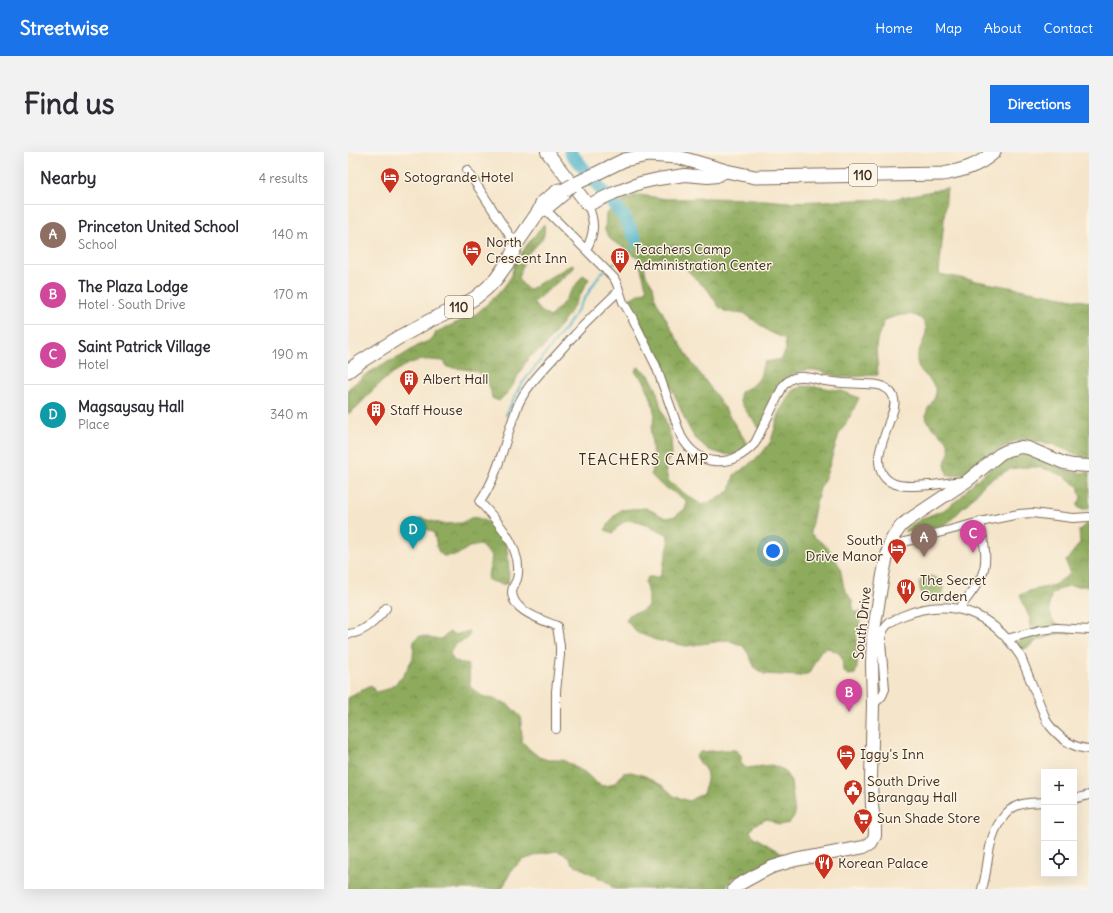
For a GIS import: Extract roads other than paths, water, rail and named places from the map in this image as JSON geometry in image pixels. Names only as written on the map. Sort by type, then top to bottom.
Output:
[{"type":"main road","points":[[547,152],[593,202],[614,192],[640,183],[685,175],[708,177],[717,176],[726,171]]},
{"type":"main road","name":"110","points":[[348,371],[398,338],[475,298],[486,289],[504,269],[517,243],[542,210],[542,203],[559,190],[564,190],[624,158],[647,154],[678,157],[726,171],[754,177],[943,174],[970,168],[994,152]]},
{"type":"main road","name":"South Drive","points":[[734,889],[747,879],[795,860],[856,849],[872,843],[875,836],[876,827],[872,806],[871,779],[873,636],[879,595],[889,546],[892,537],[901,526],[967,481],[1000,454],[1014,448],[1028,448],[1068,464],[1089,466]]},
{"type":"street","points":[[467,170],[512,239],[517,243]]},
{"type":"street","points":[[586,250],[593,231],[593,202]]},
{"type":"street","points":[[542,210],[595,258],[614,278],[622,302],[632,317],[656,366],[681,436],[693,453],[712,461],[722,461],[737,457],[749,450],[756,443],[787,380],[800,376],[837,383],[874,384],[888,390],[893,396],[893,411],[879,456],[880,470],[883,475],[893,483],[909,486],[967,481]]},
{"type":"street","points":[[556,729],[556,691],[560,655],[557,626],[522,610],[514,601],[512,592],[518,571],[515,552],[504,531],[480,502],[485,495],[498,466],[518,405],[524,395],[541,373],[577,333],[619,291]]},
{"type":"street","points":[[889,546],[980,522],[1019,514],[1032,513],[1073,518],[1089,517]]},
{"type":"street","points":[[959,609],[975,588],[984,568],[985,552],[980,522]]},
{"type":"street","points":[[873,705],[884,693],[885,689],[881,642],[881,635],[884,628],[897,618],[919,610],[939,607],[959,609],[979,616],[1007,639],[1021,658],[1048,722],[1053,730],[1067,742],[1077,747],[1089,749]]},
{"type":"street","points":[[348,634],[365,628],[380,616],[386,608]]},
{"type":"street","points":[[1007,639],[1040,630],[1089,630]]},
{"type":"street","points":[[1077,798],[1089,795]]},
{"type":"street","points":[[982,889],[991,843],[1001,821],[1012,808],[1018,805],[1041,802]]},
{"type":"waterway","points":[[570,152],[624,217],[636,239]]},
{"type":"waterway","points":[[607,269],[632,249],[636,239]]},
{"type":"waterway","points":[[506,415],[520,386],[568,325],[600,274],[604,271]]},
{"type":"place","name":"Sotogrande Hotel","points":[[390,194]]},
{"type":"place","name":"North Crescent Inn","points":[[472,267]]},
{"type":"place","name":"Teachers Camp Administration Center","points":[[620,274]]},
{"type":"place","name":"Albert Hall","points":[[409,396]]},
{"type":"place","name":"Staff House","points":[[376,427]]},
{"type":"place","name":"Magsaysay Hall","points":[[413,549]]},
{"type":"place","name":"Saint Patrick Village","points":[[973,553]]},
{"type":"place","name":"Princeton United School","points":[[924,557]]},
{"type":"place","name":"South Drive Manor","points":[[897,565]]},
{"type":"place","name":"The Secret Garden","points":[[906,605]]},
{"type":"place","name":"The Plaza Lodge","points":[[849,712]]},
{"type":"place","name":"Iggy's Inn","points":[[846,771]]},
{"type":"place","name":"South Drive Barangay Hall","points":[[853,806]]},
{"type":"place","name":"Sun Shade Store","points":[[863,835]]},
{"type":"place","name":"Korean Palace","points":[[824,880]]},
{"type":"district","name":"TEACHERS CAMP","points":[[644,459]]}]
